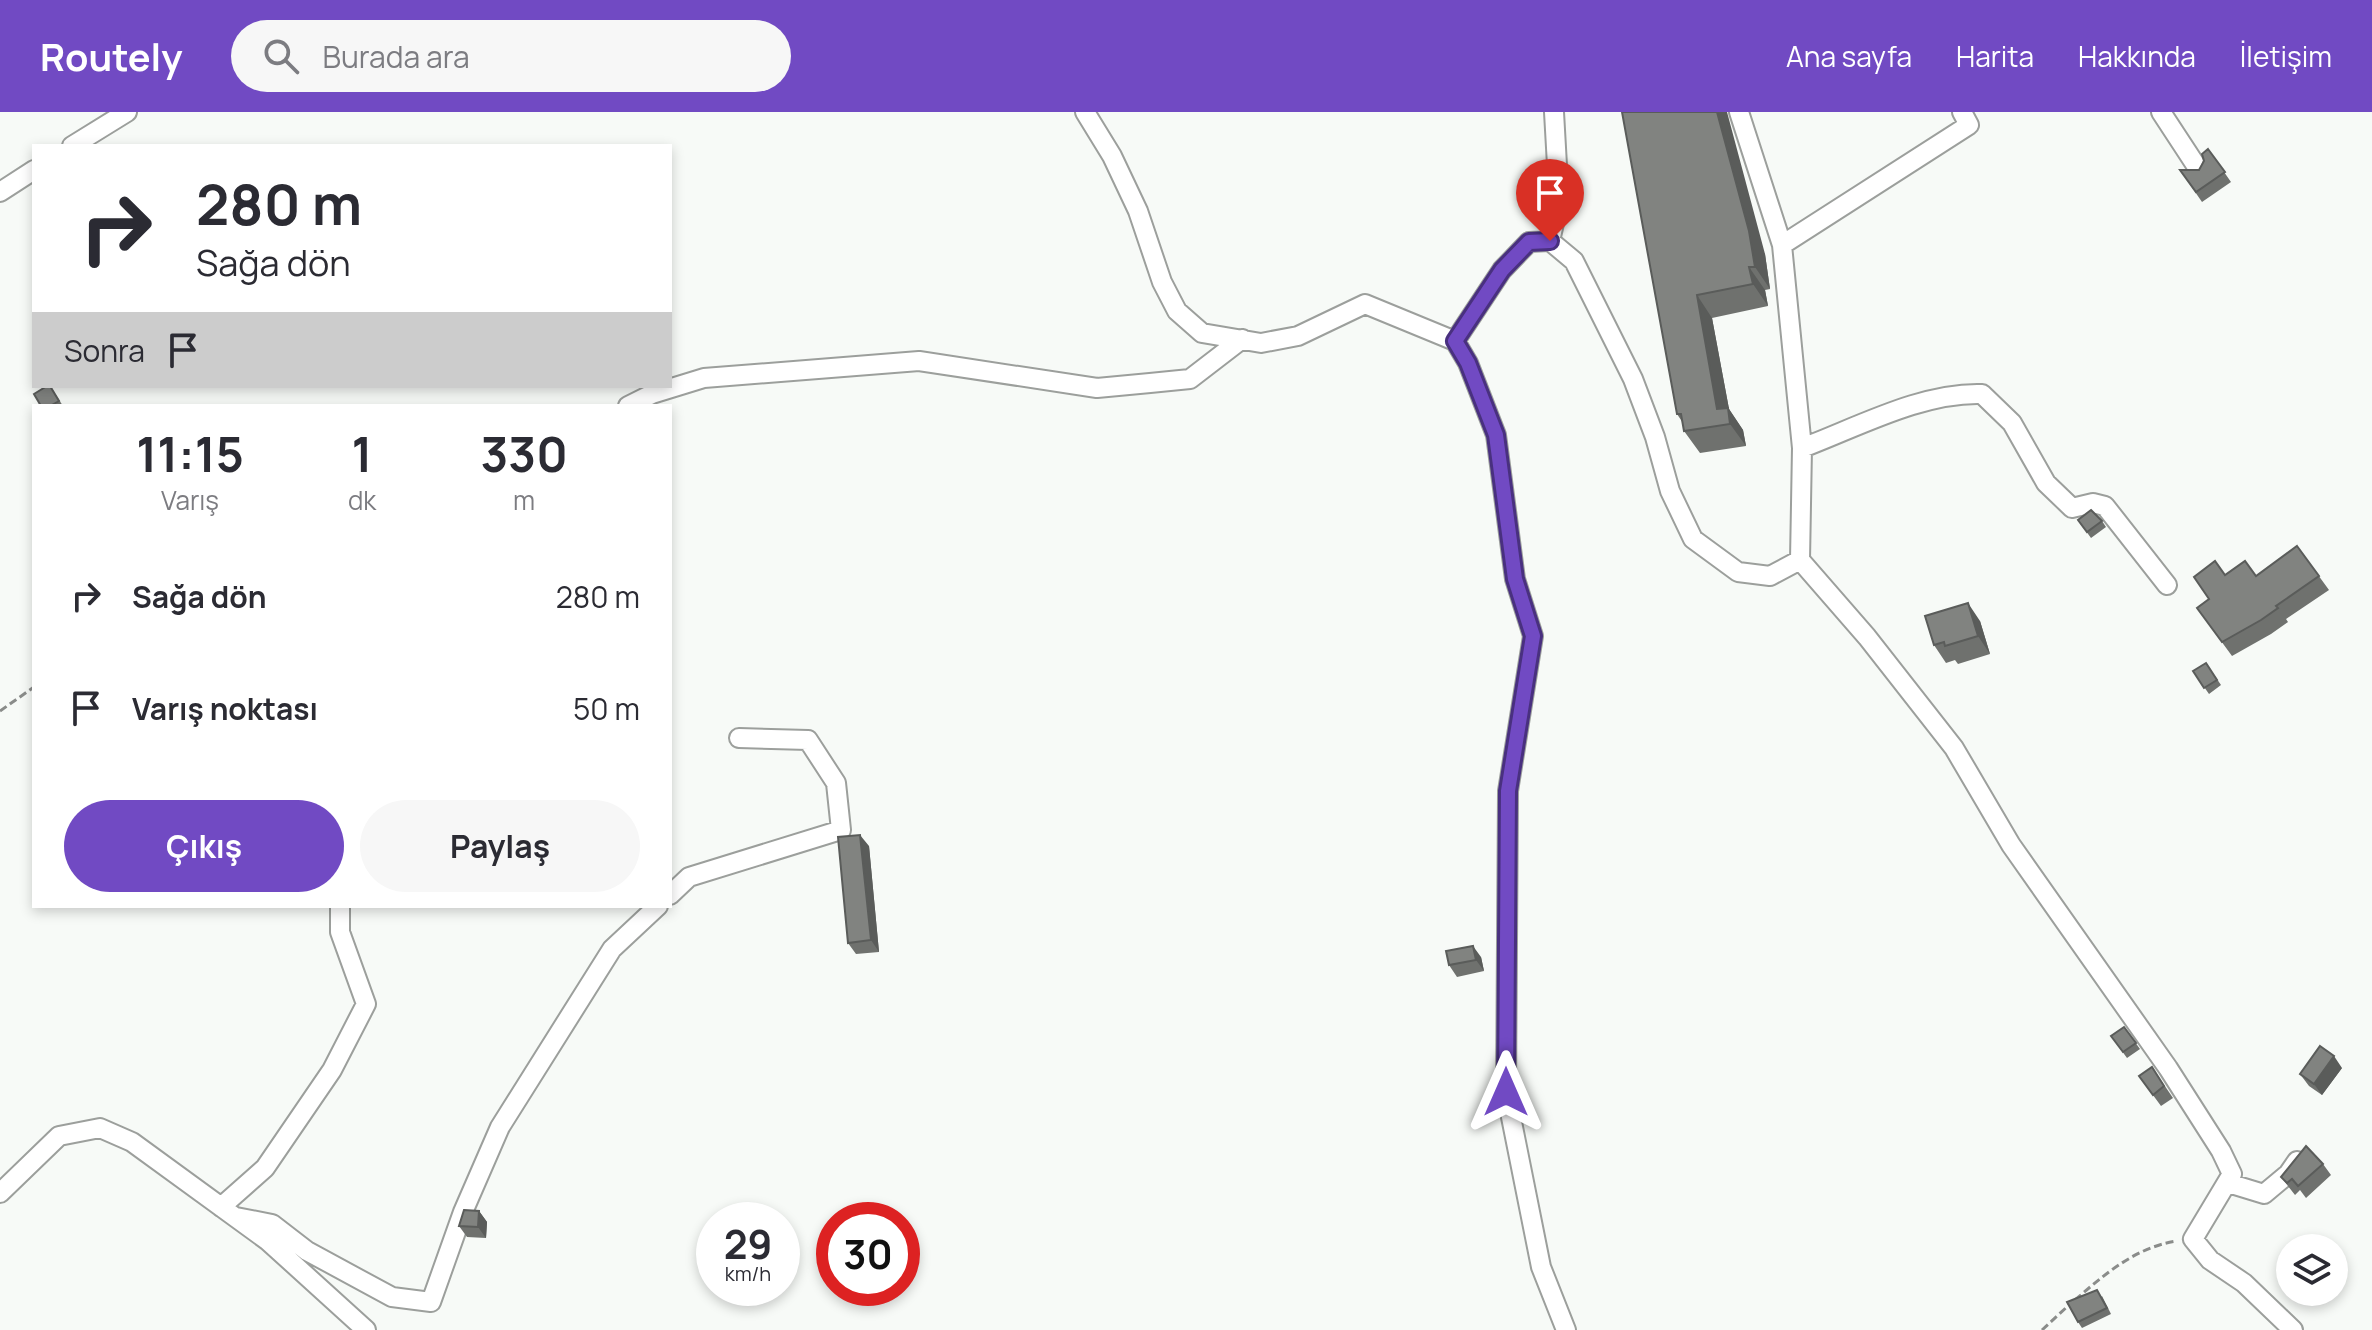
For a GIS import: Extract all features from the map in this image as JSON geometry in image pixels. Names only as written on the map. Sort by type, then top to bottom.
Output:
[{"type":"street","points":[[75,144],[127,112]]},
{"type":"street","points":[[1085,112],[1112,156],[1138,211],[1162,282],[1177,311],[1202,333],[1261,343],[1298,336],[1365,304],[1455,341],[1468,363],[1496,435],[1515,579],[1533,636],[1508,791],[1506,1092],[1541,1267],[1566,1330]]},
{"type":"street","points":[[1550,241],[1559,201],[1554,112]]},
{"type":"street","points":[[1739,112],[1782,245],[1802,448],[1800,560],[1867,637],[1954,748],[2011,845],[2168,1068],[2221,1151],[2232,1174],[2193,1239],[2210,1260],[2244,1283],[2293,1330]]},
{"type":"street","points":[[1782,245],[1969,125],[1962,112]]},
{"type":"street","points":[[2161,112],[2199,170]]},
{"type":"street","points":[[0,192],[32,171]]},
{"type":"street","points":[[1455,341],[1502,270],[1529,242],[1550,241],[1574,261],[1633,379],[1655,437],[1670,491],[1693,539],[1738,572],[1770,576],[1800,560]]},
{"type":"street","points":[[672,388],[704,378],[919,361],[1097,388],[1190,379],[1242,339]]},
{"type":"street","points":[[632,404],[672,388]]},
{"type":"street","points":[[1802,448],[1923,403],[1961,393],[1982,394],[2012,423],[2046,483],[2072,508],[2093,503],[2105,506],[2167,585]]},
{"type":"street","points":[[672,893],[689,877],[841,830],[836,783],[808,740],[739,738]]},
{"type":"street","points":[[229,1212],[265,1168],[332,1070],[366,1004],[340,932],[340,908]]},
{"type":"street","points":[[229,1212],[272,1224],[307,1251],[392,1297],[431,1302],[500,1127],[612,949],[656,908]]},
{"type":"street","points":[[0,1193],[59,1136],[100,1128],[132,1142],[268,1241],[366,1330]]},
{"type":"street","points":[[2228,1183],[2264,1194],[2288,1174],[2301,1155]]},
{"type":"path","points":[[0,711],[32,688]]},
{"type":"path","points":[[2042,1330],[2111,1269],[2159,1243],[2193,1239]]},
{"type":"building","points":[[1622,112],[1717,112],[1749,231],[1755,267],[1749,267],[1753,284],[1697,295],[1717,409],[1728,408],[1730,424],[1684,431],[1681,414],[1677,414]]},
{"type":"building","points":[[2208,149],[2225,172],[2196,192],[2180,170],[2199,170],[2204,161],[2202,154]]},
{"type":"building","points":[[44,388],[51,388],[59,401],[40,404],[34,394]]},
{"type":"building","points":[[2091,510],[2102,521],[2087,532],[2078,520]]},
{"type":"building","points":[[2297,546],[2319,576],[2261,620],[2222,642],[2197,608],[2209,599],[2194,577],[2215,561],[2225,575],[2245,561],[2256,576]]},
{"type":"building","points":[[1968,603],[1978,636],[1945,646],[1944,642],[1934,645],[1925,616]]},
{"type":"building","points":[[2206,663],[2217,680],[2204,688],[2193,671]]},
{"type":"building","points":[[860,835],[871,940],[848,943],[838,837]]},
{"type":"building","points":[[1473,946],[1476,960],[1449,965],[1446,951]]},
{"type":"building","points":[[2124,1027],[2136,1043],[2123,1052],[2111,1036]]},
{"type":"building","points":[[2320,1046],[2334,1056],[2314,1084],[2300,1074]]},
{"type":"building","points":[[2152,1067],[2164,1086],[2153,1095],[2139,1076]]},
{"type":"building","points":[[2306,1146],[2323,1164],[2298,1186],[2292,1179],[2287,1183],[2281,1177]]},
{"type":"building","points":[[464,1210],[479,1211],[478,1227],[459,1226]]},
{"type":"building","points":[[2097,1290],[2107,1308],[2078,1322],[2067,1302]]},
{"type":"route","points":[[1506,1092],[1508,791],[1533,636],[1515,579],[1496,435],[1468,363],[1455,341],[1502,270],[1529,242],[1550,241]]}]
